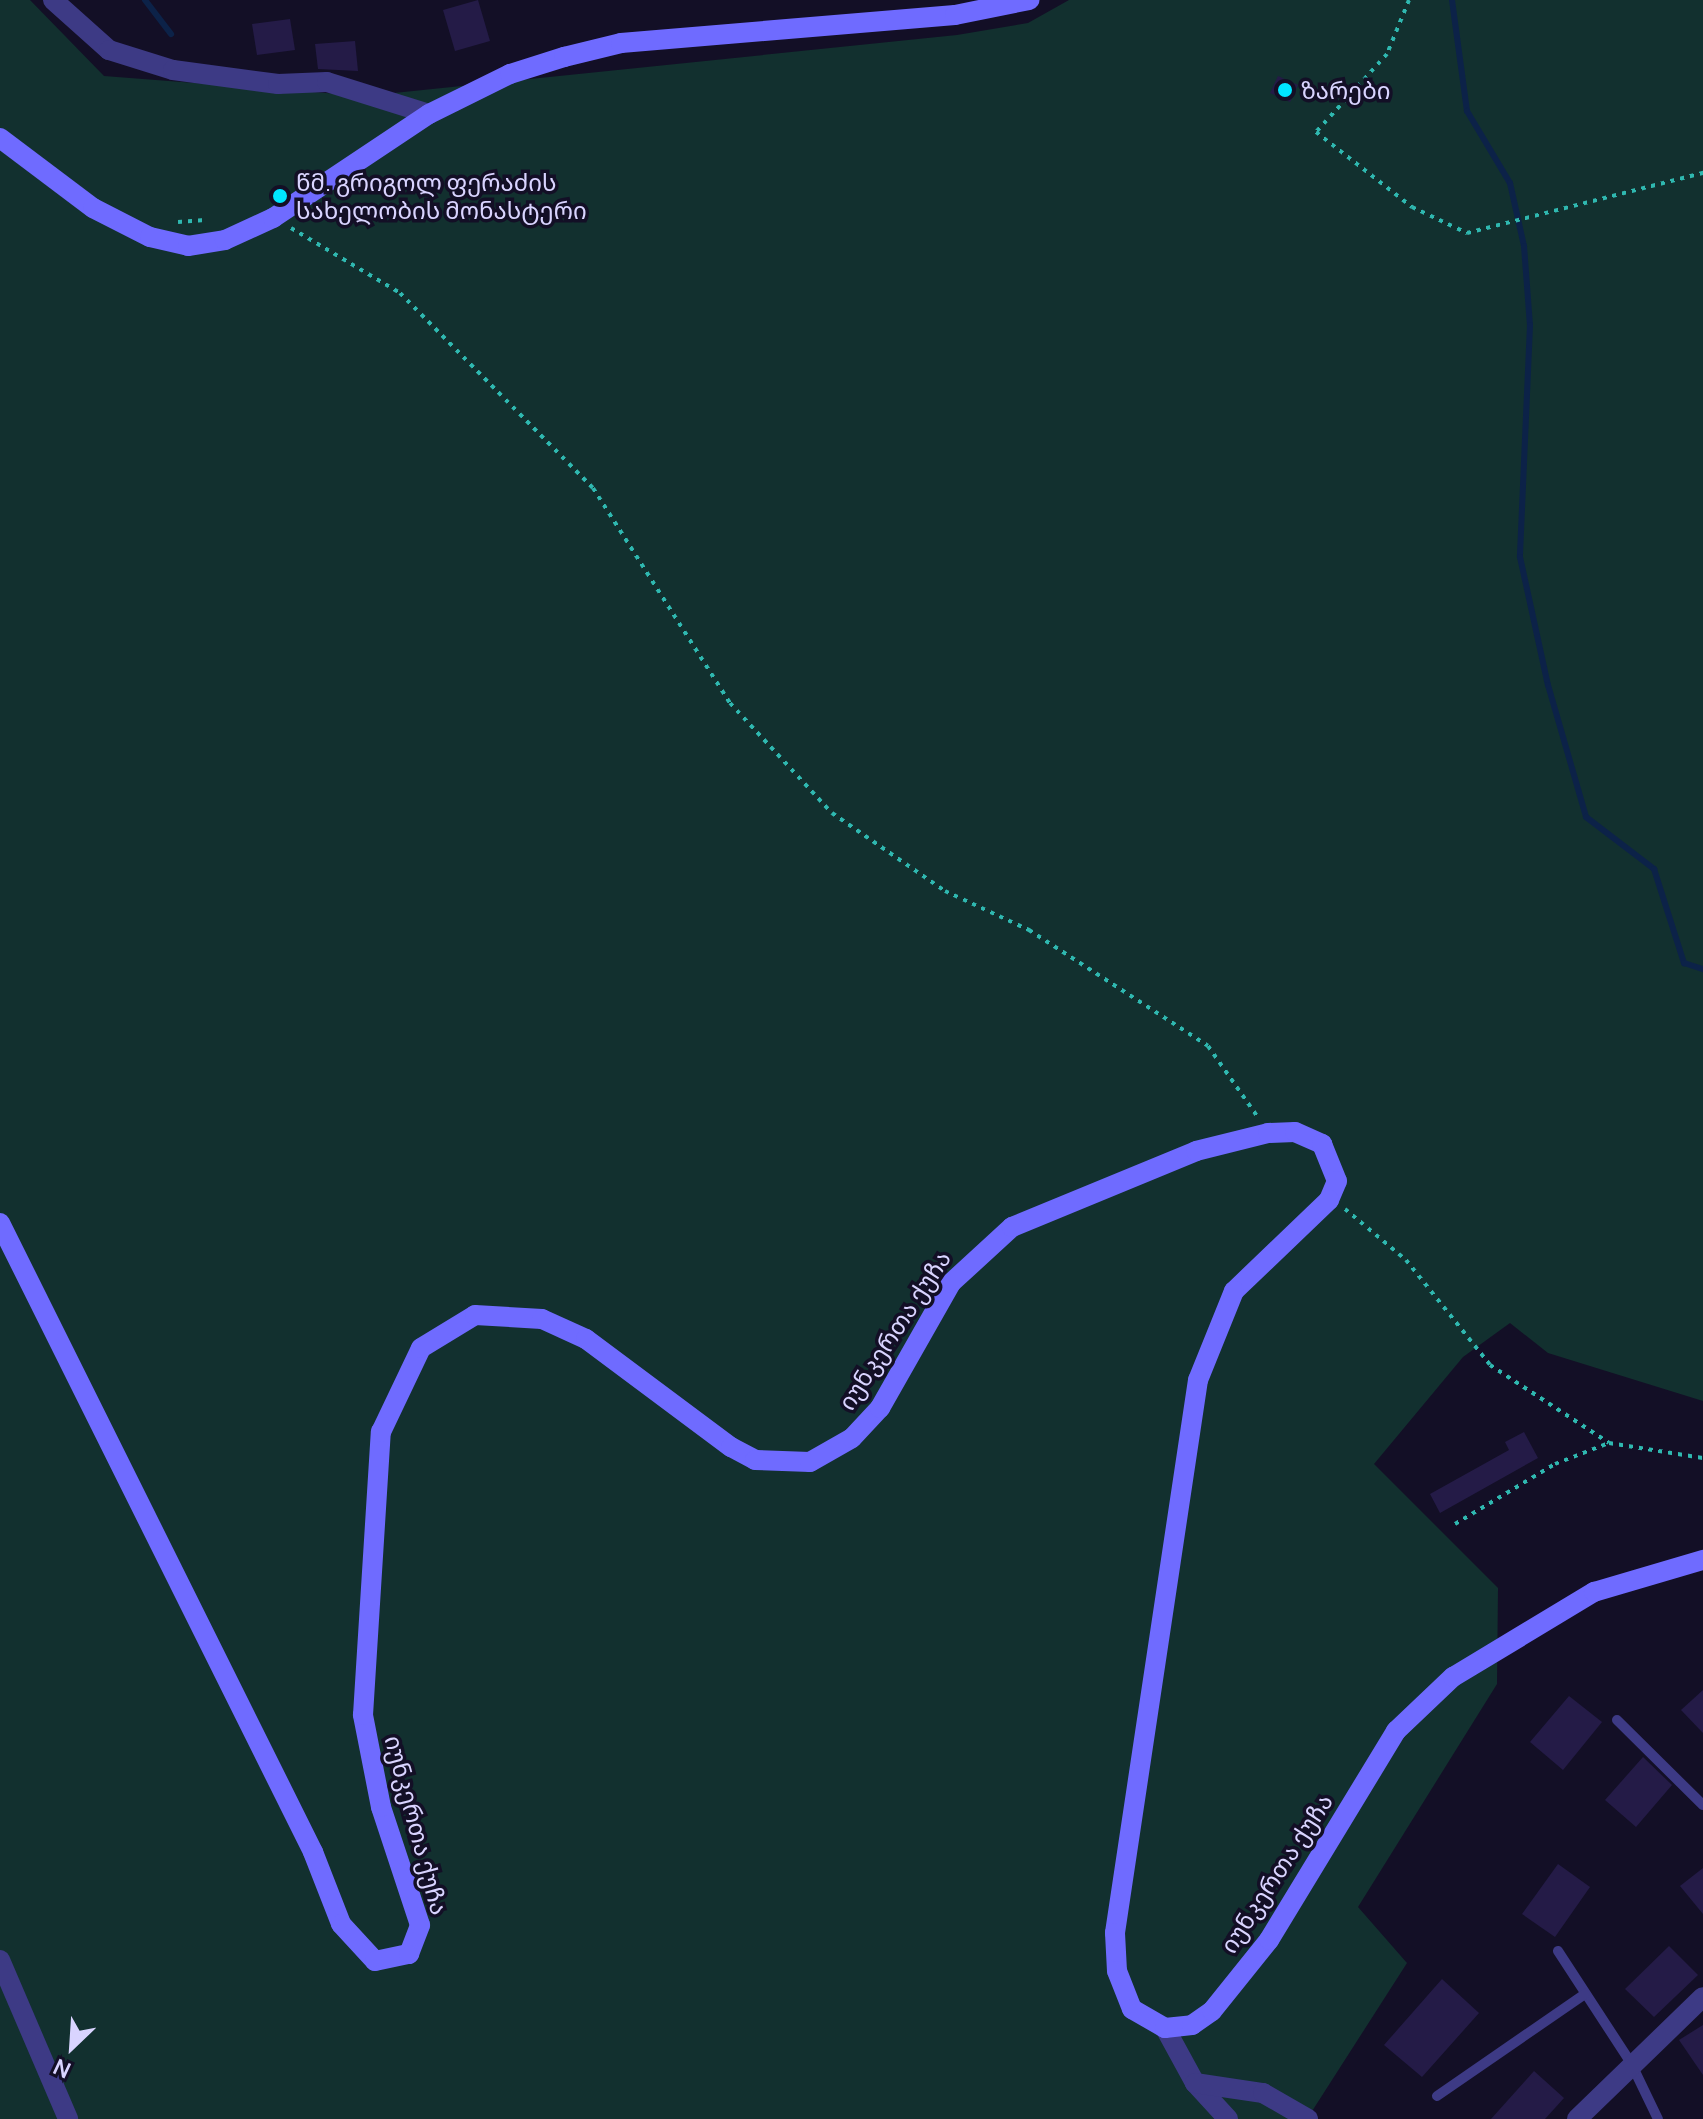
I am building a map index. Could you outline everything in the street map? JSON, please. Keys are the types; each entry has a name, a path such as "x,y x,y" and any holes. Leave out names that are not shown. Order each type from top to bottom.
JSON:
{"main road":[{"path":"0,138 93,208 150,237 188,246 225,240 273,218 429,114 510,74 621,43 955,15 1029,0"},
{"name":"იუნკერთა ქუჩა","path":"0,1223 313,1852 341,1924 360,1952 391,1963 409,1954 420,1925 367,1749 365,1622 381,1432 421,1348 475,1315 542,1319 586,1339 731,1447 755,1460 810,1462 852,1438 880,1408 951,1283 1012,1227 1196,1151 1268,1133 1295,1132 1322,1144 1337,1181 1329,1200"},
{"path":"1165,2028 1132,2009 1117,1971 1115,1933 1198,1380 1234,1291 1329,1200"},
{"name":"იუნკერთა ქუჩა","path":"1165,2028 1192,2025 1212,2011 1269,1940 1396,1731 1453,1677 1594,1592 1703,1560"}],"street":[{"path":"53,0 109,50 173,70 278,84 327,82 429,114"},
{"path":"0,1960 68,2119"},
{"path":"1577,2119 1631,2063 1703,1997"},
{"path":"1165,2028 1195,2083 1228,2119"},
{"path":"1195,2083 1263,2093 1308,2119"}],"lane":[{"path":"1617,1720 1703,1805"},
{"path":"1558,1951 1631,2063 1658,2119"},
{"path":"1437,2096 1585,1994"}],"path":[{"path":"1409,0 1387,54 1316,132 1412,207 1467,233 1703,173"},
{"path":"273,218 400,293 572,466 730,703 832,813 945,891 1029,930 1208,1046 1268,1133"},
{"path":"169,222 215,220"},
{"path":"1329,1200 1370,1223 1406,1260 1490,1365 1609,1443 1703,1458"},
{"path":"1455,1524 1555,1464 1609,1443"}],"green space":[{"path":"0,0 30,0 104,76 365,96 957,35 1028,23 1069,0 1703,0 1703,1401 1548,1353 1510,1323 1463,1357 1374,1464 1498,1588 1497,1684 1358,1907 1407,1963 1307,2119 0,2119"}],"building":[{"path":"478,0 490,41 455,51 443,10"},
{"path":"290,19 295,50 257,55 252,24"},
{"path":"355,41 358,71 318,69 315,44"},
{"path":"1278,76 1298,85 1290,102 1270,93"},
{"path":"1524,1432 1538,1458 1440,1513 1430,1494 1509,1450 1505,1442"},
{"path":"1703,1690 1703,1733 1681,1710"},
{"path":"1569,1696 1602,1722 1563,1770 1530,1742"},
{"path":"1643,1757 1672,1785 1636,1827 1605,1800"},
{"path":"1558,1864 1590,1887 1555,1937 1522,1914"},
{"path":"1703,1868 1703,1914 1680,1886"},
{"path":"1669,1946 1698,1975 1654,2017 1625,1989"},
{"path":"1442,1979 1479,2013 1422,2077 1384,2045"},
{"path":"1703,2025 1703,2075 1679,2040"},
{"path":"1534,2071 1564,2098 1545,2119 1491,2119"}],"waterway":[{"path":"145,0 171,34"},
{"path":"1452,0 1467,111 1510,183 1524,246 1530,325 1520,557 1548,685 1586,817 1654,869 1684,963 1703,969"}],"place":[{"name":"ზარები","path":"1285,90"},
{"name":"წმ. გრიგოლ ფერაძის სახელობის მონასტერი","path":"280,196"}]}
